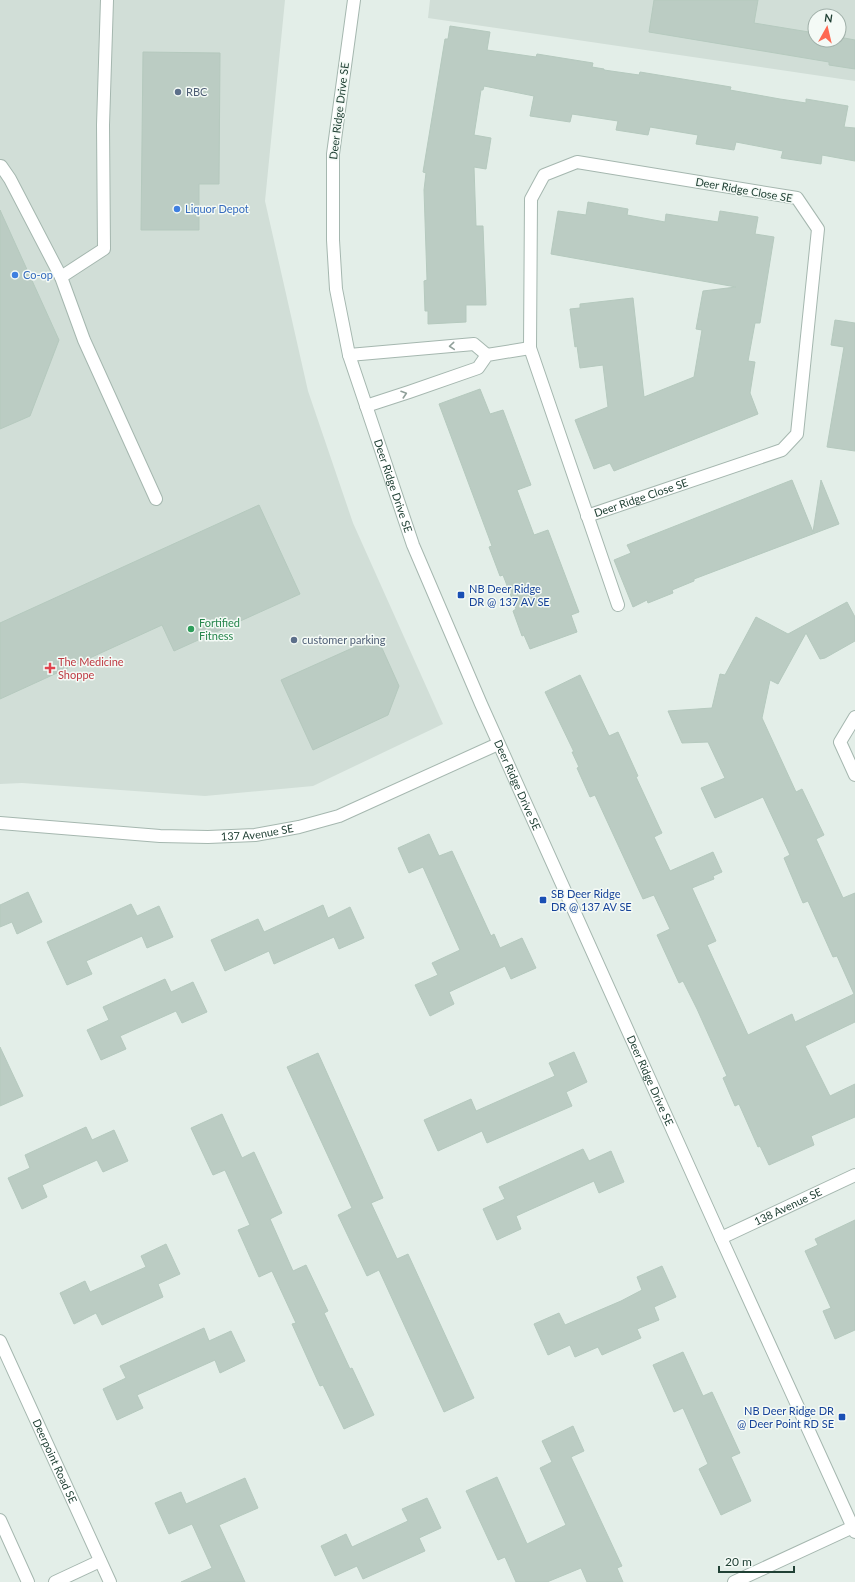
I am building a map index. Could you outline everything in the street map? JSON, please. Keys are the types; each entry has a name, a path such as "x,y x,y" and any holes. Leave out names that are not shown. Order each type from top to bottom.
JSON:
{"street":[{"path":"61,277 104,249 103,125 108,0"},
{"name":"Deer Ridge Drive SE","path":"354,0 333,154 332,240 336,289 349,355 413,545 498,744 854,1530"},
{"name":"Deer Ridge Close SE","path":"588,516 782,450 797,434 818,229 797,198 577,162 544,175 531,199 530,348 618,605"},
{"path":"0,166 10,179 61,277 84,340 156,499"},
{"path":"349,355 474,344 487,355"},
{"path":"366,406 478,368 487,355 530,348"},
{"path":"855,717 840,742 855,775"},
{"name":"137 Avenue SE","path":"0,823 160,836 208,837 255,835 299,827 339,816 498,744"},
{"name":"138 Avenue SE","path":"721,1238 855,1175"},
{"name":"Deerpoint Road SE","path":"0,1340 110,1582"},
{"path":"0,1520 28,1582"},
{"path":"734,1582 854,1530"},
{"path":"55,1582 100,1562"}],"shaded area":[{"path":"0,0 285,0 265,201 308,391 353,523 443,724 313,786 205,796 22,783 0,784"},
{"path":"430,0 855,0 855,81 428,18"}],"building":[{"path":"654,0 758,0 754,23 807,32 807,48 847,48 847,38 855,40 855,69 829,65 829,62 649,32"},
{"path":"450,26 490,32 487,50 536,57 537,54 593,63 592,67 604,70 639,75 640,72 731,87 730,90 780,99 806,103 806,99 848,106 844,127 855,128 855,161 822,155 821,164 781,158 783,151 736,142 734,150 696,144 698,135 650,127 648,135 616,130 618,121 572,114 570,122 530,116 534,96 484,86 483,90 481,90 474,135 491,138 486,169 474,167 476,226 483,226 486,305 466,305 466,322 428,324 428,311 425,311 424,281 427,280 424,190 426,173 423,172 445,39 448,39"},
{"path":"143,52 220,53 219,184 199,184 199,230 141,230"},
{"path":"588,202 628,209 627,215 665,222 666,214 718,222 720,211 758,217 755,234 774,237 760,323 755,323 748,361 755,362 750,393 758,414 614,471 610,463 594,469 575,420 608,407 603,365 580,368 577,346 575,347 570,309 580,308 580,304 633,298 644,397 694,377 702,330 696,329 703,291 736,287 551,254 558,211 586,215"},
{"name":"Co-op","path":"0,210 59,340 30,416 0,429"},
{"path":"835,320 855,323 855,451 827,447 844,347 831,345"},
{"path":"480,389 490,414 503,410 531,485 517,490 534,535 548,530 579,612 571,615 577,632 530,649 524,635 522,636 513,611 516,609 503,575 500,576 489,547 492,546 439,404"},
{"path":"792,480 813,532 821,480 839,524 694,579 694,581 672,590 673,593 648,603 647,600 633,607 614,560 631,553 627,545"},
{"path":"259,505 300,594 174,651 162,625 0,699 0,623"},
{"path":"847,602 855,617 855,641 825,658 820,659 806,633 778,684 770,680 762,718 796,792 802,789 824,835 816,839 843,898 855,893 855,1022 805,1046 830,1096 855,1084 855,1117 811,1136 814,1145 769,1165 760,1146 758,1147 739,1104 735,1106 723,1078 727,1076 697,1009 683,981 679,983 657,935 670,929 654,895 643,899 595,795 590,797 577,768 579,767 572,752 574,752 545,692 580,675 609,736 618,732 638,776 636,777 662,833 654,837 670,871 713,852 722,872 713,876 714,879 692,888 716,941 707,945 748,1035 792,1014 795,1022 854,994 837,956 833,957 808,901 803,903 784,858 790,855 763,797 715,818 701,788 725,778 708,742 682,743 668,711 712,708 720,674 725,675 756,617 788,634"},
{"path":"377,637 399,686 388,715 313,750 281,680"},
{"path":"429,834 439,856 452,851 491,936 494,934 500,948 522,938 536,968 511,979 505,966 449,992 454,1004 430,1016 415,985 438,975 432,963 460,950 423,867 409,873 398,848"},
{"path":"28,892 42,922 17,934 12,922 0,927 0,905"},
{"path":"131,904 137,916 159,906 173,937 147,948 142,936 86,961 92,974 67,985 47,942"},
{"path":"323,905 328,918 350,907 364,938 339,949 334,937 274,964 269,951 225,971 211,940 258,919 264,932"},
{"path":"165,979 171,992 193,982 207,1012 182,1023 176,1011 120,1036 126,1049 101,1060 87,1030 109,1020 103,1007"},
{"path":"0,1047 23,1096 0,1106"},
{"path":"574,1052 587,1082 566,1092 572,1106 487,1143 482,1131 438,1151 424,1120 471,1099 476,1111 555,1076 549,1063"},
{"path":"318,1053 383,1198 371,1203 397,1259 408,1254 474,1398 444,1412 379,1270 367,1276 338,1215 352,1208 287,1067"},
{"path":"222,1114 242,1158 254,1152 282,1213 270,1219 293,1271 306,1265 328,1311 324,1313 350,1369 352,1368 374,1415 344,1429 323,1385 320,1386 292,1324 296,1323 272,1271 259,1277 238,1230 250,1225 225,1170 213,1175 191,1128"},
{"path":"86,1127 92,1140 114,1130 128,1161 103,1172 97,1160 42,1185 47,1197 22,1209 8,1178 30,1168 25,1155"},
{"path":"583,1149 589,1161 611,1151 624,1182 599,1193 594,1181 516,1216 521,1229 497,1240 483,1209 505,1199 499,1187"},
{"path":"855,1220 855,1330 835,1339 823,1311 831,1308 805,1251 818,1245 815,1239"},
{"path":"166,1244 180,1274 158,1284 163,1297 102,1325 96,1313 74,1324 60,1293 85,1281 90,1292 146,1267 141,1256"},
{"path":"662,1266 676,1297 654,1307 659,1320 637,1329 641,1338 602,1355 598,1347 575,1357 570,1345 548,1355 534,1324 559,1313 565,1325 621,1301 642,1290 637,1277"},
{"path":"204,1328 209,1341 231,1331 245,1361 220,1373 215,1360 137,1395 143,1408 117,1420 103,1389 126,1378 120,1366"},
{"path":"683,1352 703,1396 712,1392 740,1453 731,1457 751,1501 721,1515 699,1469 708,1464 683,1408 674,1412 653,1365"},
{"path":"573,1426 584,1451 571,1457 622,1566 617,1568 623,1582 587,1582 581,1568 547,1582 516,1582 505,1557 498,1560 466,1491 497,1477 527,1544 566,1525 540,1468 552,1462 542,1441"},
{"path":"245,1478 258,1508 219,1525 245,1582 181,1582 212,1568 192,1524 169,1534 155,1503 181,1492 186,1504"},
{"path":"427,1498 441,1528 419,1538 425,1551 363,1579 357,1566 335,1576 321,1546 346,1534 352,1547 408,1521 402,1509"}],"place":[{"name":"RBC","path":"178,92"},
{"name":"Liquor Depot","path":"177,209"},
{"name":"Co-op","path":"15,275"},
{"name":"NB Deer Ridge DR @ 137 AV SE","path":"461,595"},
{"name":"Fortified Fitness","path":"191,629"},
{"name":"customer parking","path":"294,640"},
{"name":"The Medicine Shoppe","path":"50,668"},
{"name":"SB Deer Ridge DR @ 137 AV SE","path":"543,900"},
{"name":"NB Deer Ridge DR @ Deer Point RD SE","path":"842,1417"}]}
